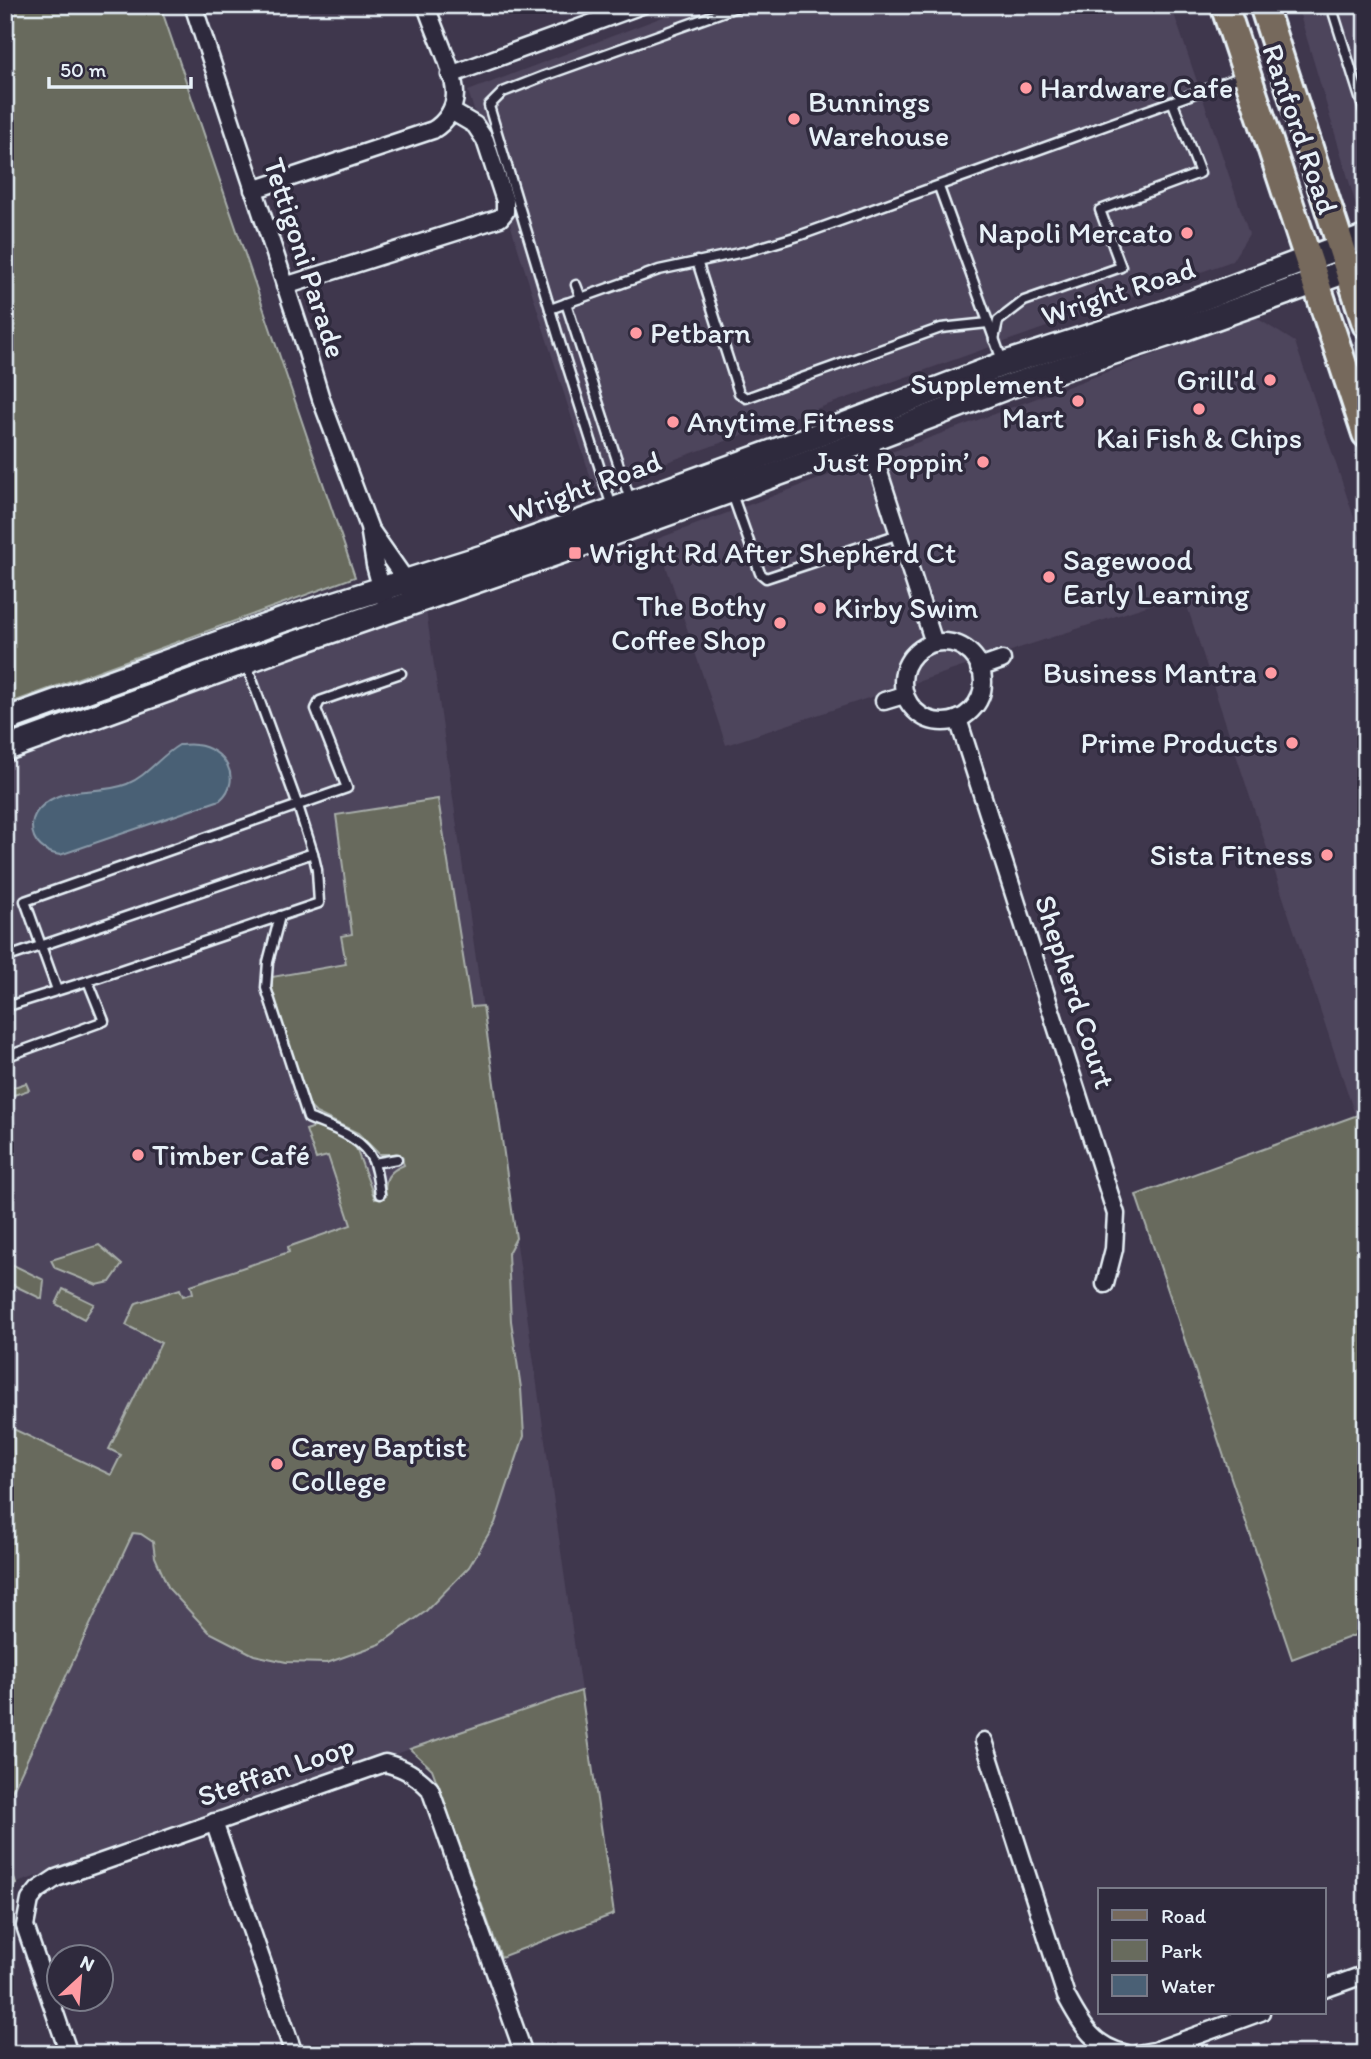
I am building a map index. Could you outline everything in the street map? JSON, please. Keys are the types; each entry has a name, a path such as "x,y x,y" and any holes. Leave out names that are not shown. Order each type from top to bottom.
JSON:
{"main road":[{"name":"Ranford Road","path":"1224,5 1366,434"},
{"name":"Ranford Road","path":"1267,10 1352,260 1366,324"}],"street":[{"name":"Tettigoni Parade","path":"192,5 321,400 369,527 385,601"},
{"path":"253,190 433,130 446,120 455,95 426,5"},
{"path":"450,75 642,5"},
{"path":"285,286 500,218 505,212 505,201 485,139 475,125 451,111"},
{"name":"Wright Road","path":"626,517 731,490 869,440 1170,322 1313,270 1352,260 1366,237"},
{"name":"Wright Road","path":"5,749 245,662 385,601 626,517 860,418 1003,364 1170,322"},
{"path":"860,418 934,643"},
{"name":"Tettigoni Parade","path":"369,527 411,592"},
{"name":"Wright Road","path":"5,720 236,637 385,601"},
{"path":"236,637 245,662"},
{"path":"947,642 959,646 970,653 979,668 982,690 978,702 958,719 945,722 932,721 920,715 904,695 905,668 911,657 921,648 934,643 947,642"},
{"path":"979,668 1002,660"},
{"path":"884,701 904,695"},
{"name":"Shepherd Court","path":"958,719 1116,1214 1114,1249 1105,1284"},
{"path":"984,1741 1066,1996 1078,2019 1095,2041 1111,2050 1127,2054"},
{"name":"Steffan Loop","path":"69,2054 25,1926 30,1900 38,1890 56,1878 385,1763 415,1774 430,1789 524,2054"},
{"path":"214,1822 294,2054"},
{"path":"1326,1988 1366,1974"},
{"path":"1138,2054 1154,2051 1256,2014"}],"lane":[{"path":"626,517 550,309 489,106 503,92 742,5"},
{"path":"1331,5 1366,117"},
{"path":"550,309 659,270 748,251 798,236 1247,75"},
{"path":"994,340 998,321 1024,301 1121,267 1100,210 1200,173 1173,103"},
{"path":"939,187 1010,386"},
{"path":"697,261 741,397 751,398 941,328 988,323"},
{"path":"576,285 581,298"},
{"path":"566,303 626,517"},
{"path":"731,490 760,573 766,578 899,534"},
{"path":"5,1007 319,903 313,853 245,662"},
{"path":"57,990 25,901 347,788 316,709 320,701 401,673"},
{"path":"5,958 313,853"},
{"path":"281,916 268,962 266,988 308,1118 353,1138 367,1151 374,1163 380,1194"},
{"path":"5,1056 104,1021 88,981"},
{"path":"374,1163 397,1159"}],"shaded area":[{"path":"694,5 1171,5 1249,234 1232,261 594,488 468,91"},
{"path":"1297,5 1366,5 1366,208 1356,205"},
{"path":"1255,317 1295,342 1366,553 1366,1112 1355,1115 1183,594 726,745 657,539"},
{"name":"Carey Baptist College","path":"424,596 581,1691 5,1887 5,762"}],"green space":[{"path":"5,5 160,5 355,577 5,705"},
{"path":"438,799 471,1007 483,1006 516,1238 508,1253 511,1321 521,1388 524,1436 495,1523 469,1567 425,1612 380,1644 327,1663 286,1662 254,1655 209,1632 169,1589 155,1557 153,1542 141,1534 133,1533 11,1794 5,1797 5,1425 111,1475 121,1455 109,1449 161,1343 126,1325 136,1303 180,1289 183,1296 193,1293 191,1285 289,1252 288,1247 351,1225 328,1156 316,1159 306,1130 318,1126 356,1148 375,1199 386,1196 388,1176 404,1165 400,1154 379,1154 358,1133 316,1113 310,1107 272,1000 272,977 346,964 341,936 352,934 336,815"},
{"path":"26,1083 29,1090 5,1098 5,1090"},
{"path":"1366,1112 1366,1631 1292,1659 1136,1195"},
{"path":"99,1245 122,1265 110,1282 97,1285 55,1268 51,1260"},
{"path":"5,1261 44,1280 42,1299 5,1281"},
{"path":"63,1289 94,1304 84,1319 56,1304"},
{"path":"581,1691 614,1914 501,1957 432,1769 410,1749"},
{"path":"5,1853 16,1884 5,1887"}],"water":[{"path":"179,745 206,747 222,758 228,766 230,783 220,800 60,855 38,844 32,822 37,811 49,800 60,795 127,784"}],"place":[{"name":"Hardware Cafe","path":"1026,88"},
{"name":"Bunnings Warehouse","path":"794,119"},
{"name":"Napoli Mercato","path":"1187,233"},
{"name":"Petbarn","path":"636,333"},
{"name":"Grill'd","path":"1270,380"},
{"name":"Supplement Mart","path":"1078,401"},
{"name":"Kai Fish & Chips","path":"1199,409"},
{"name":"Anytime Fitness","path":"673,422"},
{"name":"Just Poppin’","path":"983,462"},
{"name":"Wright Rd After Shepherd Ct","path":"575,553"},
{"name":"Sagewood Early Learning","path":"1049,577"},
{"name":"Kirby Swim","path":"820,608"},
{"name":"The Bothy Coffee Shop","path":"780,623"},
{"name":"Business Mantra","path":"1271,673"},
{"name":"Prime Products","path":"1292,743"},
{"name":"Sista Fitness","path":"1327,855"},
{"name":"Timber Café","path":"138,1155"},
{"name":"Carey Baptist College","path":"277,1464"}]}
